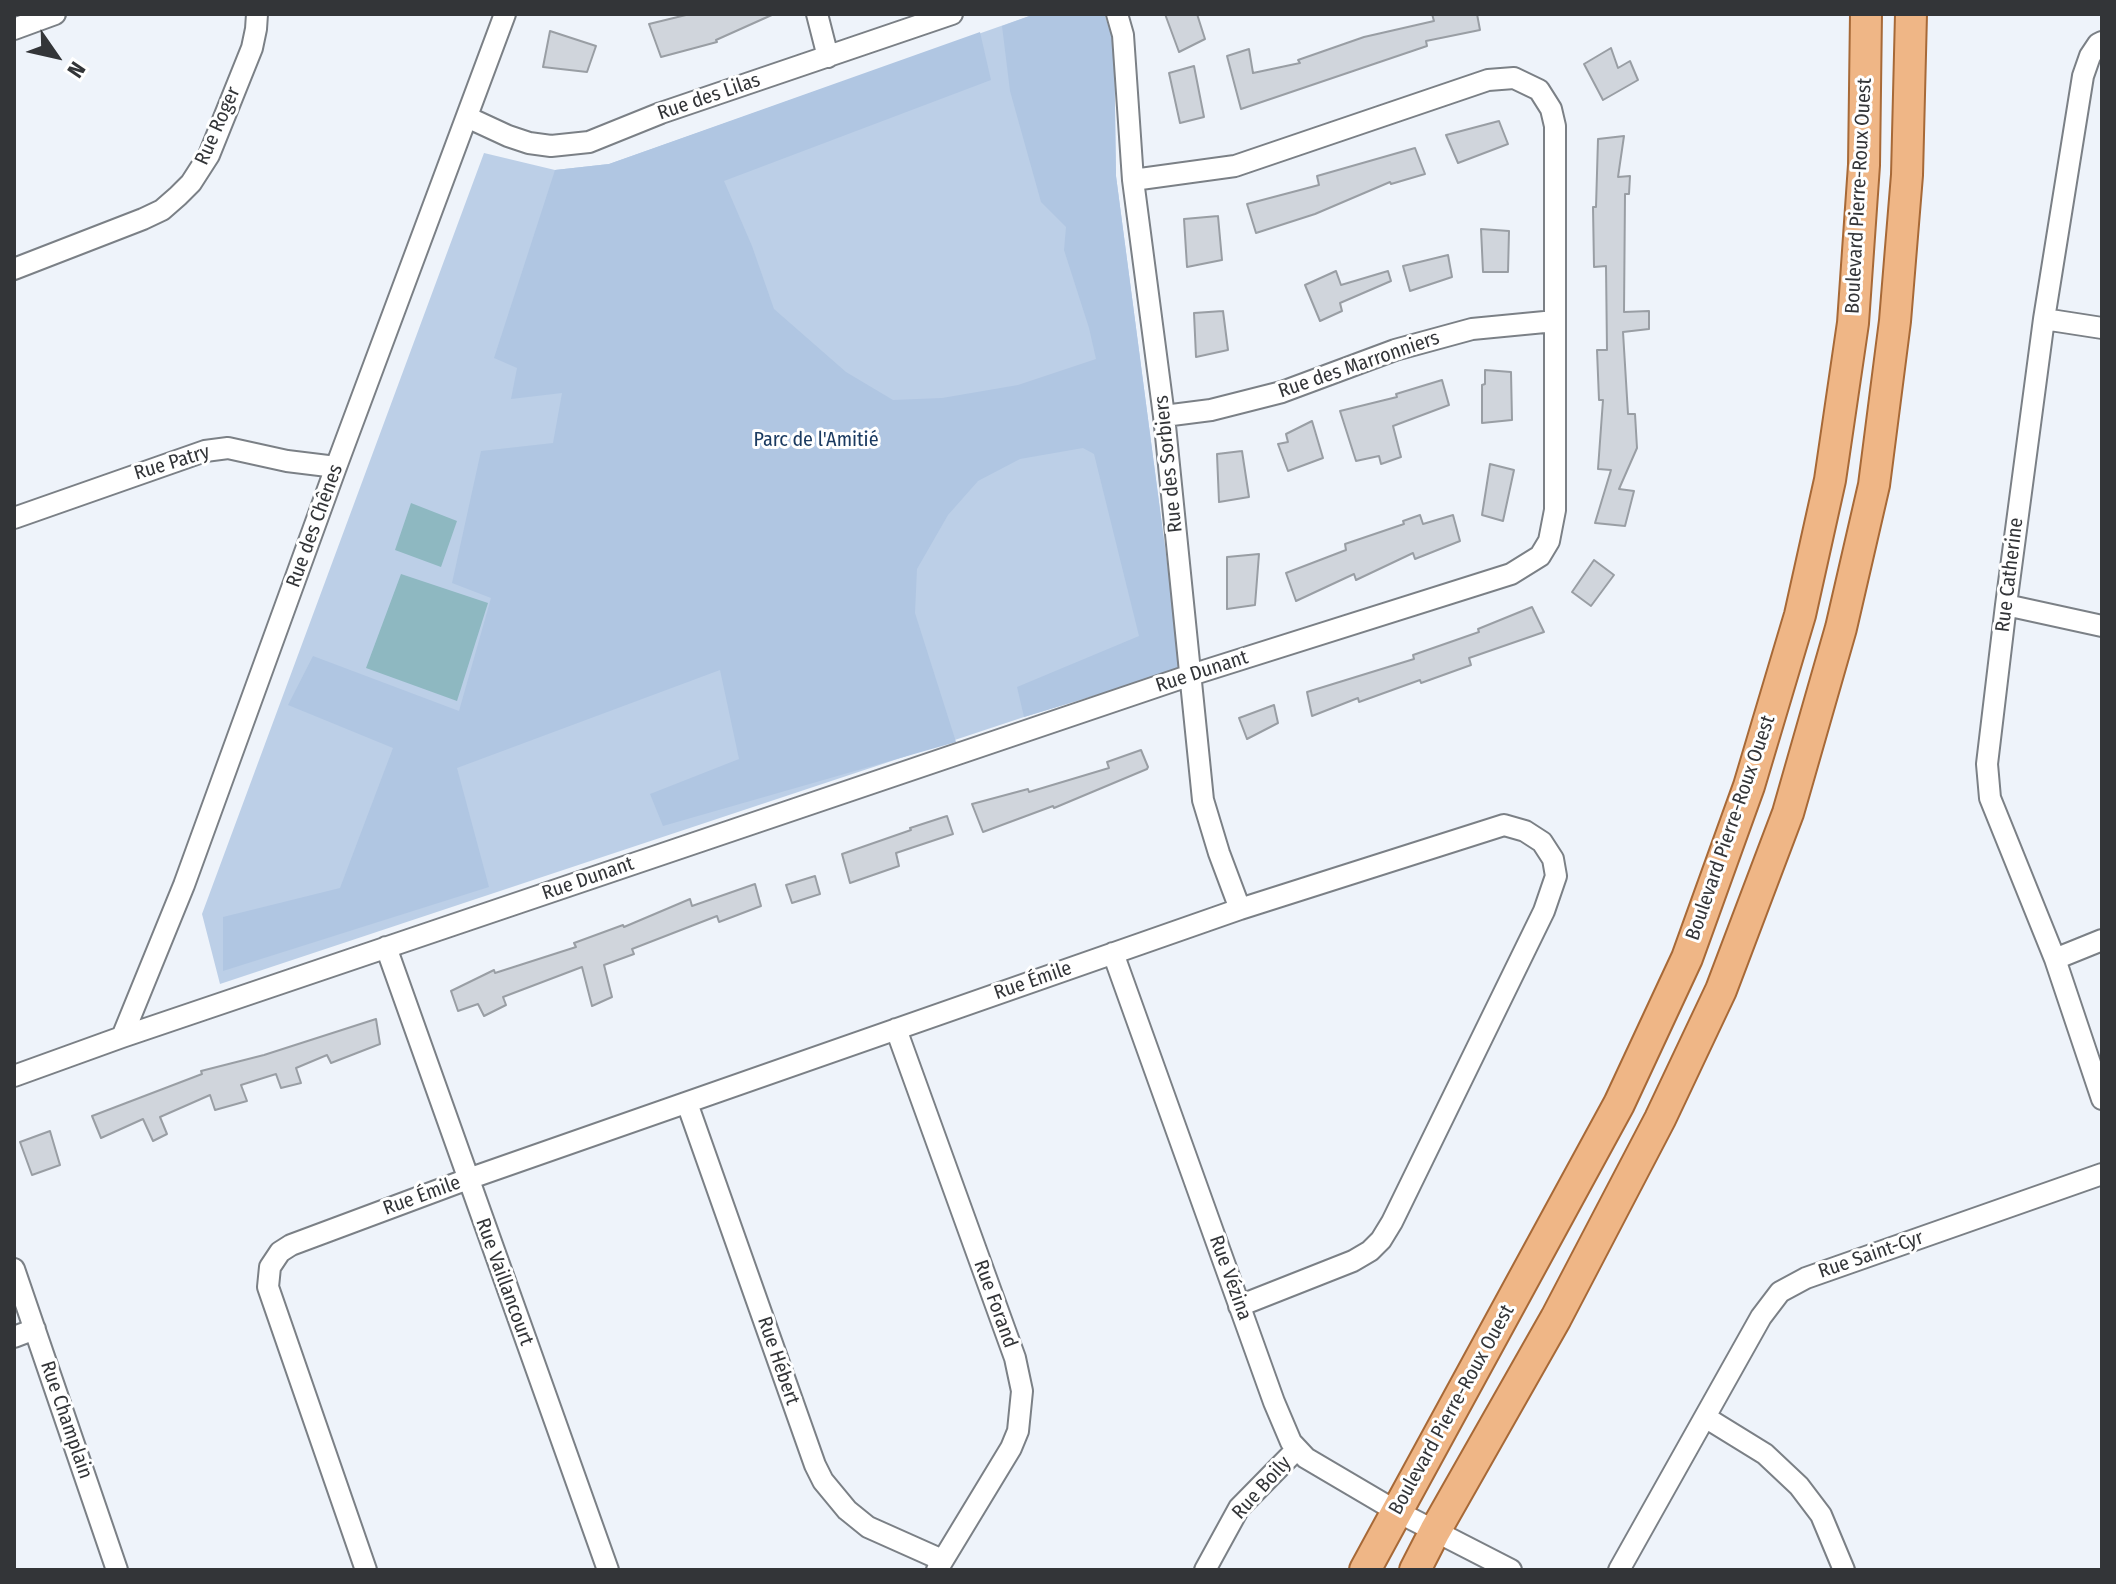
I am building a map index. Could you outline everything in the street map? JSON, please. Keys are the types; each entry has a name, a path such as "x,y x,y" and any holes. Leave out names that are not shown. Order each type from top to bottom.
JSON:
{"main road":[{"name":"Boulevard Pierre-Roux Ouest","path":"1365,1570 1619,1104 1687,958 1749,786 1803,600 1830,480 1853,323 1864,165 1866,14"},
{"path":"1415,1570 1556,1318 1660,1119 1721,990 1788,813 1841,628 1874,485 1895,321 1904,204 1911,14"}],"street":[{"path":"14,29 55,14"},
{"name":"Rue Roger","path":"14,269 162,210 191,183 209,155 252,48 257,14"},
{"name":"Rue des Chênes","path":"122,1037 184,885 505,14"},
{"path":"817,14 828,57"},
{"name":"Rue des Lilas","path":"467,117 529,143 551,146 589,142 661,113 952,14"},
{"name":"Rue des Sorbiers","path":"1117,14 1123,35 1133,180 1164,416 1203,800 1240,909"},
{"name":"Rue Catherine","path":"2102,42 2090,56 2083,76 2044,319 1987,764 1990,798 2055,959 2102,1099"},
{"name":"Rue Dunant","path":"14,1076 1191,675 1511,574 1540,556 1549,541 1555,510 1555,126 1551,109 1539,90 1514,78 1488,80 1235,166 1133,180"},
{"path":"2044,319 2102,328"},
{"name":"Rue des Marronniers","path":"1164,416 1211,410 1282,392 1395,350 1472,329 1555,321"},
{"name":"Rue Patry","path":"14,518 205,451 228,448 287,461 336,467"},
{"path":"2006,605 2102,626"},
{"name":"Rue Émile","path":"366,1570 268,1287 270,1267 280,1252 291,1245 468,1179 1240,909 1504,825 1525,831 1542,842 1553,859 1556,876 1538,925 1381,1240 1370,1251 1337,1269 1239,1306"},
{"path":"2055,959 2102,940"},
{"name":"Rue Vaillancourt","path":"386,947 608,1570"},
{"name":"Rue Vézina","path":"1113,953 1291,1442 1306,1458 1396,1511 1511,1570"},
{"name":"Rue Forand","path":"896,1029 1015,1358 1022,1391 1018,1431 1011,1448 940,1565"},
{"name":"Rue Hébert","path":"687,1103 804,1436 823,1481 847,1510 868,1527 940,1565"},
{"name":"Rue Saint-Cyr","path":"1619,1570 1761,1317 1780,1292 1806,1278 2102,1174"},
{"name":"Rue Champlain","path":"14,1269 117,1570"},
{"path":"14,1337 35,1329"},
{"path":"1705,1417 1765,1454 1799,1486 1821,1515 1844,1570"},
{"name":"Rue Boily","path":"1205,1570 1239,1508 1297,1449"}],"green space":[{"name":"Parc de l'Amitié","path":"1035,14 1104,14 1114,43 1116,176 1181,669 1024,717 220,984 202,914 484,153 555,170 609,164"},
{"path":"1035,14 1104,14 1114,43 1116,176 1181,669 1024,717 1017,687 1139,636 1094,454 1083,448 1020,459 978,481 948,515 917,569 915,613 956,742 663,826 650,794 739,759 720,670 457,768 489,887 223,971 223,917 340,888 393,748 288,705 313,656 459,711 491,598 452,583 481,451 553,443 562,393 511,399 517,368 494,358 555,170 609,164 980,32 991,80 724,181 752,246 774,309 846,372 893,400 942,398 1018,385 1096,359 1064,250 1066,227 1041,202 1010,91 1002,26"}],"shaded area":[{"path":"411,503 457,521 441,567 395,550"},
{"path":"401,574 488,603 457,701 366,668"}],"building":[{"path":"690,14 774,14 717,42 661,57 649,24"},
{"path":"1165,14 1197,14 1205,39 1179,52"},
{"path":"1432,14 1477,14 1480,30 1426,41 1427,46 1241,109 1227,56 1249,49 1253,73 1300,63 1298,60 1364,37 1434,21"},
{"path":"550,31 596,46 587,72 543,67"},
{"path":"1611,48 1618,68 1630,61 1638,80 1603,100 1584,64"},
{"path":"1194,66 1204,117 1180,123 1169,73"},
{"path":"1499,121 1508,144 1458,163 1446,135"},
{"path":"1624,136 1618,177 1630,176 1629,194 1625,194 1624,312 1649,311 1649,329 1623,332 1628,414 1635,414 1637,448 1619,489 1634,491 1625,526 1595,523 1611,470 1598,469 1603,400 1599,400 1597,350 1607,350 1606,266 1594,267 1593,207 1596,207 1598,139"},
{"path":"1415,148 1425,174 1390,182 1315,214 1256,233 1247,204 1319,185 1317,176"},
{"path":"1218,216 1222,260 1187,267 1184,219"},
{"path":"1481,229 1509,231 1508,272 1483,272"},
{"path":"1448,255 1452,277 1410,291 1403,266"},
{"path":"1336,271 1341,285 1388,271 1391,281 1340,303 1342,311 1320,321 1305,285"},
{"path":"1223,311 1228,350 1196,357 1194,313"},
{"path":"1485,370 1511,372 1512,420 1482,423"},
{"path":"1442,380 1449,405 1393,426 1401,457 1381,464 1379,456 1356,461 1340,411 1397,397 1396,394"},
{"path":"1312,421 1323,458 1288,471 1278,444 1288,442 1286,434"},
{"path":"1242,451 1249,497 1219,502 1217,454"},
{"path":"1490,464 1514,470 1503,521 1482,515"},
{"path":"1420,515 1423,524 1453,515 1460,541 1415,559 1413,553 1356,580 1354,574 1296,601 1286,573 1346,550 1345,544 1404,524 1403,521"},
{"path":"1259,554 1255,605 1227,609 1227,557"},
{"path":"1594,560 1614,575 1591,606 1572,592"},
{"path":"1532,607 1544,632 1469,658 1471,665 1359,702 1358,698 1312,716 1307,692 1414,659 1413,655 1479,632 1478,629"},
{"path":"1274,705 1278,723 1247,739 1239,718"},
{"path":"1141,750 1147,769 1054,808 983,832 972,804 1028,789 1029,792 1109,768 1107,762"},
{"path":"947,816 953,834 896,853 899,866 850,883 842,854"},
{"path":"815,876 820,894 792,903 786,885"},
{"path":"755,884 761,906 719,922 717,916 632,949 634,954 604,965 612,997 592,1006 582,967 503,997 506,1005 484,1016 478,1004 458,1011 451,991 494,970 495,973 576,947 574,943 624,927 690,899 692,906"},
{"path":"376,1019 380,1044 331,1063 327,1055 296,1068 301,1083 281,1088 276,1074 241,1085 247,1101 215,1110 210,1095 160,1117 167,1134 153,1141 143,1119 101,1138 92,1116 202,1074 201,1071 264,1055"},
{"path":"50,1131 60,1165 32,1175 20,1142"}]}
